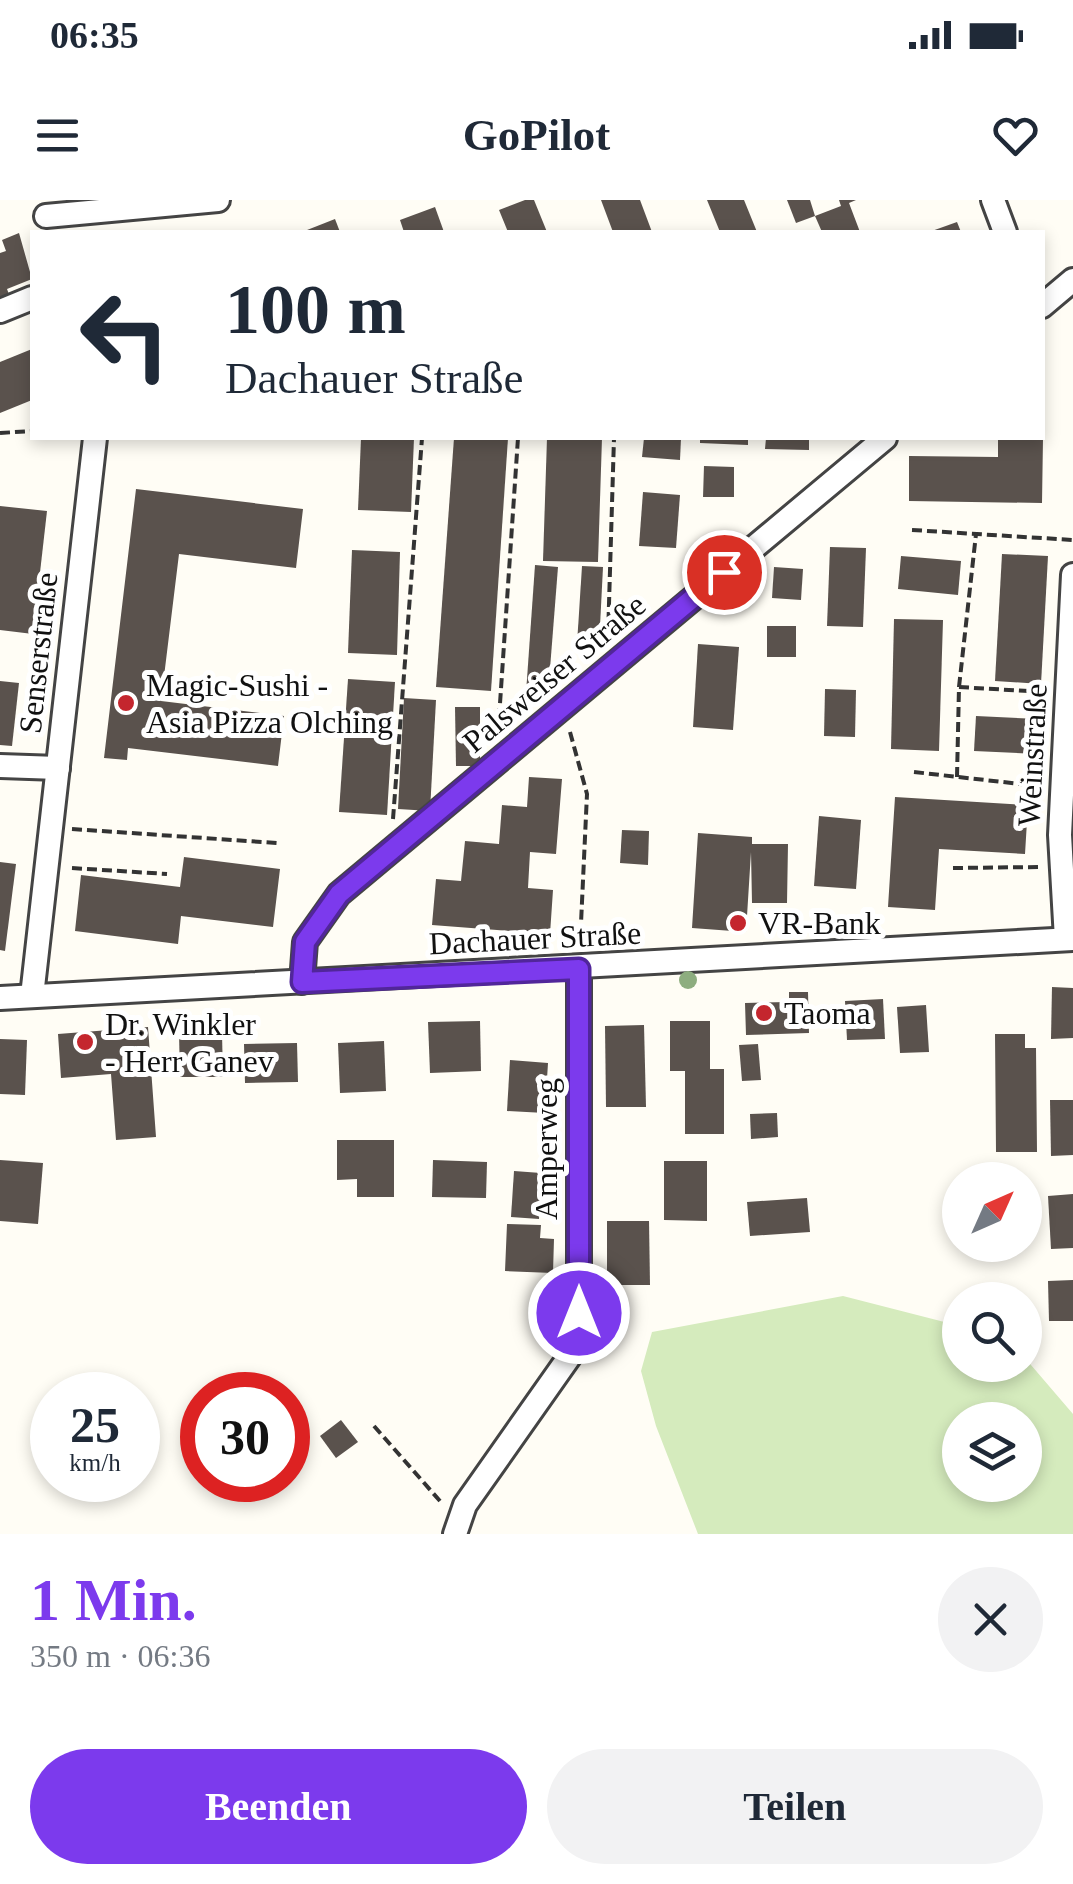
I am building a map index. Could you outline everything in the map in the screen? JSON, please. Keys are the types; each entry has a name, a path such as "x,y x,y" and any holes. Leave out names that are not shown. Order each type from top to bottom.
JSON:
{"street":[{"path":"46,216 218,200"},
{"path":"993,200 1004,230"},
{"path":"1045,304 1071,288"},
{"path":"0,311 30,299"},
{"name":"Senserstraße","path":"32,996 95,440"},
{"name":"Palsweiser Straße","path":"302,982 305,942 339,894 884,440"},
{"name":"Weinstraße","path":"1070,939 1062,867 1062,788 1073,575"},
{"path":"0,766 58,768"},
{"name":"Dachauer Straße","path":"0,998 1070,939"},
{"name":"Amperweg","path":"457,1529 465,1506 572,1353 579,1313 579,969"}],"path":[{"path":"0,433 30,431"},
{"path":"392,849 422,440"},
{"path":"497,762 518,440"},
{"path":"607,672 614,440"},
{"path":"912,530 1073,540"},
{"path":"957,777 959,687 976,534"},
{"path":"959,687 1067,694"},
{"path":"563,708 587,794 579,969"},
{"path":"914,772 1062,788"},
{"path":"51,828 277,843"},
{"path":"47,866 166,874"},
{"path":"954,868 1062,867"},
{"path":"374,1426 457,1529"}],"green space":[{"path":"843,1296 942,1321 942,1382 1042,1382 1042,1378 1073,1414 1073,1534 698,1534 656,1426 641,1371 652,1332"}],"building":[{"path":"534,200 546,230 507,230 499,210"},
{"path":"601,200 640,200 651,230 612,230"},
{"path":"707,200 744,200 756,230 719,230"},
{"path":"787,200 810,200 815,216 796,223"},
{"path":"839,200 856,200 849,203 859,230 821,230 815,216 841,206"},
{"path":"435,207 443,230 403,230 400,220"},
{"path":"335,219 339,230 307,230"},
{"path":"957,222 960,230 935,230"},
{"path":"19,233 30,280 7,289 10,297 0,300 0,253 6,251 2,240"},
{"path":"30,350 30,401 0,413 0,362"},
{"path":"361,440 414,440 411,512 358,510"},
{"path":"454,440 508,440 491,691 436,687"},
{"path":"547,440 602,440 598,562 543,561"},
{"path":"644,440 681,440 680,460 642,457"},
{"path":"700,440 748,440 748,445"},
{"path":"766,440 809,440 809,450 765,449"},
{"path":"998,440 1043,440 1042,503 909,501 909,456 998,457"},
{"path":"704,466 734,467 734,497 703,497"},
{"path":"136,489 303,509 296,568 179,554 161,701 284,716 278,766 128,748 127,760 104,758"},
{"path":"643,492 680,495 676,548 639,546"},
{"path":"0,506 47,511 33,634 0,630"},
{"path":"830,547 866,548 863,627 827,626"},
{"path":"352,550 400,552 397,655 348,653"},
{"path":"1002,554 1048,556 1041,684 995,681"},
{"path":"901,556 961,561 958,595 898,589"},
{"path":"535,565 558,567 548,694 526,693"},
{"path":"582,566 603,567 599,646 577,644"},
{"path":"774,567 803,569 801,600 772,598"},
{"path":"894,619 943,620 939,751 891,749"},
{"path":"767,626 796,626 796,657 767,657"},
{"path":"698,644 739,647 733,730 693,727"},
{"path":"348,679 395,682 387,815 339,812"},
{"path":"0,681 19,683 12,746 0,745"},
{"path":"825,689 856,690 855,737 824,736"},
{"path":"404,698 436,700 430,811 398,809"},
{"path":"455,707 480,707 480,766 456,766"},
{"path":"976,716 1039,719 1037,754 974,751"},
{"path":"529,777 562,779 556,854 530,852 528,888 553,890 550,934 432,925 436,879 461,881 465,841 499,844 502,805 527,807"},
{"path":"895,797 1028,805 1025,854 939,849 935,910 888,907"},
{"path":"819,816 861,820 856,889 814,886"},
{"path":"622,830 649,831 648,865 620,863"},
{"path":"698,833 752,837 752,844 788,844 787,903 752,903 751,852 746,932 692,928"},
{"path":"184,857 280,869 273,927 181,916 178,944 75,931 81,875 180,887"},
{"path":"0,862 16,864 5,951 0,950"},
{"path":"1052,987 1073,988 1073,1038 1051,1039"},
{"path":"789,992 808,992 809,1033 746,1035 745,1003 789,1002"},
{"path":"883,999 885,1039 847,1040 845,1001"},
{"path":"926,1005 929,1052 900,1053 897,1007"},
{"path":"480,1021 481,1071 430,1073 428,1022"},
{"path":"670,1021 710,1021 710,1069 724,1069 724,1134 685,1134 685,1071 670,1071"},
{"path":"644,1025 646,1107 606,1107 605,1026"},
{"path":"148,1027 156,1137 116,1140 111,1074 61,1078 58,1034"},
{"path":"179,1033 222,1033 223,1077 180,1077"},
{"path":"995,1034 1025,1034 1025,1048 1036,1048 1037,1152 996,1152"},
{"path":"0,1039 27,1040 25,1095 0,1094"},
{"path":"384,1041 386,1091 340,1093 338,1043"},
{"path":"297,1043 298,1082 245,1083 244,1044"},
{"path":"758,1044 761,1080 742,1081 739,1045"},
{"path":"510,1060 548,1063 545,1113 507,1111"},
{"path":"1050,1100 1073,1100 1073,1155 1051,1156"},
{"path":"777,1113 778,1137 751,1139 750,1114"},
{"path":"337,1140 394,1140 394,1197 357,1197 357,1179 337,1180"},
{"path":"0,1160 43,1163 38,1224 0,1221"},
{"path":"433,1160 487,1162 486,1198 432,1197"},
{"path":"664,1161 707,1161 707,1221 664,1220"},
{"path":"514,1171 541,1173 539,1219 511,1217"},
{"path":"1073,1194 1073,1248 1051,1249 1048,1196"},
{"path":"807,1198 810,1232 750,1236 747,1202"},
{"path":"607,1221 649,1221 650,1285 607,1285"},
{"path":"507,1224 541,1225 540,1238 554,1239 553,1273 505,1271"},
{"path":"1073,1280 1073,1321 1049,1321 1048,1281"},
{"path":"341,1420 358,1442 336,1458 320,1436"}],"place":[{"name":"Magic-Sushi - Asia Pizza Olching","path":"126,703"},
{"name":"VR-Bank","path":"738,923"},
{"name":"Taoma","path":"764,1013"},
{"name":"Dr. Winkler - Herr Ganev","path":"85,1042"}],"route":[{"path":"579,1313 579,969 302,982 305,942 339,894 724,572"}]}
